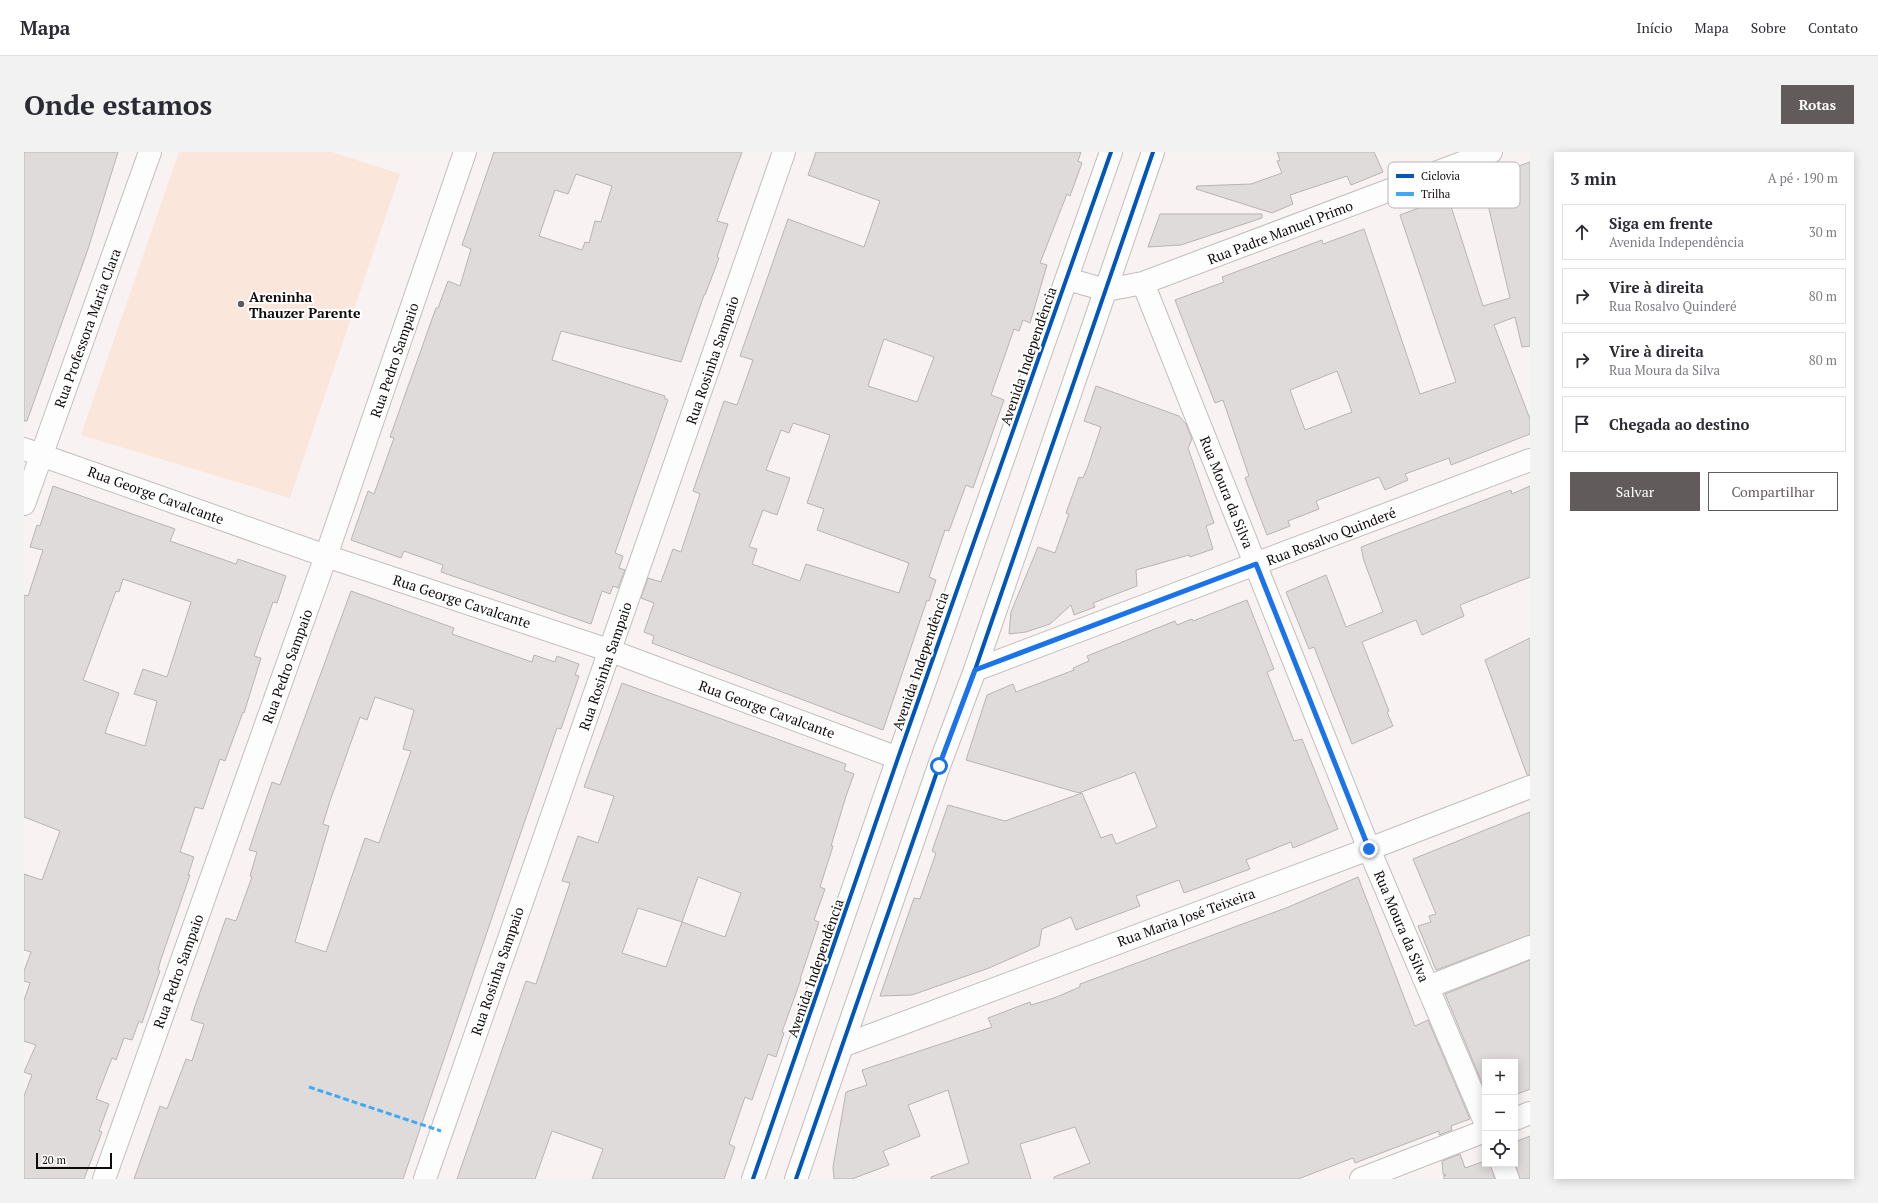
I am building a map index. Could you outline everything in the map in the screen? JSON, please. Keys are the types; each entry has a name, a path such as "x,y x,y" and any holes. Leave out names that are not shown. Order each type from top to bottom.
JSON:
{"street":[{"name":"Rua Professora Maria Clara","path":"24,504 33,452 150,152"},
{"name":"Rua Pedro Sampaio","path":"104,1179 326,556 466,152"},
{"name":"Rua Rosinha Sampaio","path":"425,1179 784,152"},
{"name":"Avenida Independência","path":"753,1179 898,758 1111,152"},
{"path":"803,1173 842,1046 936,773 975,670 1154,152"},
{"name":"Rua Padre Manuel Primo","path":"1464,162 1491,152"},
{"name":"Rua Padre Manuel Primo","path":"1067,279 1106,290 1143,283 1388,191"},
{"name":"Rua Moura da Silva","path":"1143,283 1369,849 1482,1115"},
{"name":"Rua George Cavalcante","path":"33,452 326,556 610,651 898,758"},
{"name":"Rua Rosalvo Quinderé","path":"975,670 1530,460"},
{"name":"Rua Maria José Teixeira","path":"842,1046 1369,849 1530,787"},
{"path":"1428,987 1530,948"},
{"path":"1518,1118 1530,1113"},
{"path":"1361,1179 1482,1132"},
{"path":"1503,1167 1508,1179"}],"shaded area":[{"name":"Areninha Thauzer Parente","path":"179,152 332,152 400,174 290,498 81,435"}],"building":[{"path":"24,152 118,152 88,249 27,421 24,421"},
{"path":"494,152 742,152 717,221 728,224 717,257 719,258 704,295 681,362 561,331 552,360 665,396 664,398 668,400 615,553 623,556 619,568 625,570 618,588 613,586 610,594 602,591 591,624 441,572 443,565 404,551 401,558 351,540 368,491 374,494 394,438 390,437 436,308 438,308 448,281 460,286 471,249 462,245","holes":["576,174 612,186 601,222 595,221 589,243 585,242 582,250 539,236 555,190 568,194"]},
{"path":"816,152 1081,152 1078,161 1082,163 1070,196 1067,194 1040,263 1047,265 1030,323 1023,320 1019,331 1014,329 991,395 1004,400 973,488 966,485 949,531 945,530 929,577 936,580 929,601 927,600 883,730 652,643 654,636 644,632 654,603 641,598 648,578 661,582 673,549 681,552 700,494 693,491 724,401 737,405 753,360 740,356 788,219 864,247 880,201 808,175","holes":["884,339 934,357 917,402 868,386","793,423 830,435 807,503 824,509 817,530 909,563 899,593 806,564 800,581 752,564 757,549 749,547 763,510 777,515 790,478 766,470 781,430 789,433"]},
{"path":"1277,152 1374,152 1383,172 1351,185 1347,176 1290,195 1293,204 1272,213 1196,189 1197,186 1251,184 1282,173 1277,161 1280,160"},
{"path":"1530,162 1530,346 1522,347 1515,317 1494,325 1530,419 1530,434 1451,465 1449,458 1405,474 1408,480 1385,490 1379,477 1316,501 1319,509 1288,521 1290,526 1267,535 1245,478 1249,476 1223,400 1215,403 1175,300 1224,282 1222,277 1322,240 1323,244 1364,229 1420,394 1456,382 1400,215 1419,208 1452,208 1483,306 1510,298 1489,208 1520,208 1520,166","holes":["1337,371 1352,412 1305,430 1290,390"]},
{"path":"1160,214 1262,214 1262,218 1181,245 1148,247"},
{"path":"1096,386 1179,416 1186,424 1192,439 1188,448 1214,523 1206,526 1213,549 1190,557 1189,555 1136,570 1137,586 1093,603 1095,607 1074,615 1071,605 1050,624 1026,632 1009,634 1011,612 1038,547 1055,553 1069,514 1066,513 1079,477 1083,478 1088,466 1101,427 1084,421"},
{"path":"53,486 175,529 170,541 236,564 238,559 286,576 277,603 273,602 254,656 261,658 244,713 243,712 225,761 220,759 203,809 195,807 180,852 194,857 188,875 190,875 161,959 158,970 160,971 142,1023 139,1021 132,1040 124,1038 116,1060 112,1058 96,1099 109,1104 99,1131 102,1132 84,1179 24,1179 24,1096 32,1075 24,1072 36,1045 24,1041 24,1000 30,983 24,981 24,971 31,952 24,950 24,874 42,880 60,831 24,817 24,595 28,596 43,550 30,547 37,525 40,526","holes":["123,579 191,602 167,677 143,669 134,694 157,701 145,746 105,733 119,693 83,680 116,591 119,592"]},
{"path":"1530,486 1530,577 1460,605 1464,616 1422,635 1416,620 1362,642 1389,711 1387,712 1393,726 1352,744 1314,647 1309,649 1286,592 1326,575 1346,627 1383,612 1364,561 1361,547 1511,490 1512,494"},
{"path":"351,591 454,628 452,634 532,662 534,655 555,662 557,656 579,664 575,675 579,676 561,729 557,728 403,1179 134,1179 160,1106 167,1109 186,1059 192,1061 204,1024 191,1020 194,1009 226,918 236,921 252,877 250,876 257,852 249,850 272,782 280,785","holes":["375,697 414,710 403,749 411,751 379,843 365,838 326,952 295,942 329,826 323,824 360,717 367,720"]},
{"path":"1247,600 1274,669 1267,672 1294,741 1302,739 1338,829 1293,848 1291,842 1246,860 1250,869 1184,893 1179,880 1136,896 1140,906 1076,930 1071,917 1042,929 1039,946 989,968 912,995 880,996 914,898 920,899 936,853 932,851 948,805 1005,821 1082,793 1101,838 1112,834 1116,844 1157,827 1135,772 1079,793 966,760 987,695 1013,684 1016,692 1074,670 1073,668 1089,661 1087,656 1175,621 1177,625 1192,619 1193,621"},
{"path":"1530,638 1530,775 1527,775 1485,660"},
{"path":"622,683 846,764 844,770 854,774 846,796 831,846 833,846 820,887 825,889 814,920 819,922 782,1032 784,1033 776,1057 768,1054 752,1100 745,1097 729,1144 735,1147 724,1179 592,1179 603,1149 552,1131 535,1179 457,1179 526,981 536,984 570,883 562,881 578,836 598,843 614,796 584,787","holes":["698,877 741,893 725,937 682,922","638,908 682,922 666,967 622,953"]},
{"path":"1530,812 1530,935 1436,970 1418,926 1431,922 1429,916 1436,914 1413,859"},
{"path":"1358,877 1415,1026 1428,1020 1470,1119 1451,1126 1452,1130 1439,1135 1439,1131 1355,1163 1353,1158 1298,1179 1054,1179 1054,1177 1090,1163 1075,1127 1020,1144 1031,1179 931,1179 931,1177 969,1163 948,1090 908,1105 920,1136 883,1151 889,1165 852,1179 834,1179 833,1167 846,1092 867,1085 862,1070 992,1027 988,1018 1030,1002 1031,1005 1054,998 1080,987 1080,984 1286,908"},
{"path":"1530,960 1530,1089 1518,1094 1518,1059 1482,1059 1482,1083 1445,994"},
{"path":"1530,1136 1530,1179 1520,1179 1516,1167 1518,1167 1518,1141"},
{"path":"1460,1154 1465,1168 1482,1162 1482,1167 1491,1167 1495,1179 1444,1179 1444,1175 1446,1175 1443,1174 1442,1161"}],"marked path":[{"path":"309,1087 441,1131"}],"cycle path":[{"path":"753,1179 898,758 1111,152"},
{"path":"796,1179 939,766 975,670 1153,152"}],"place":[{"name":"Areninha Thauzer Parente","path":"241,304"}],"route":[{"path":"939,766 975,670 1256,564 1369,849"}]}
